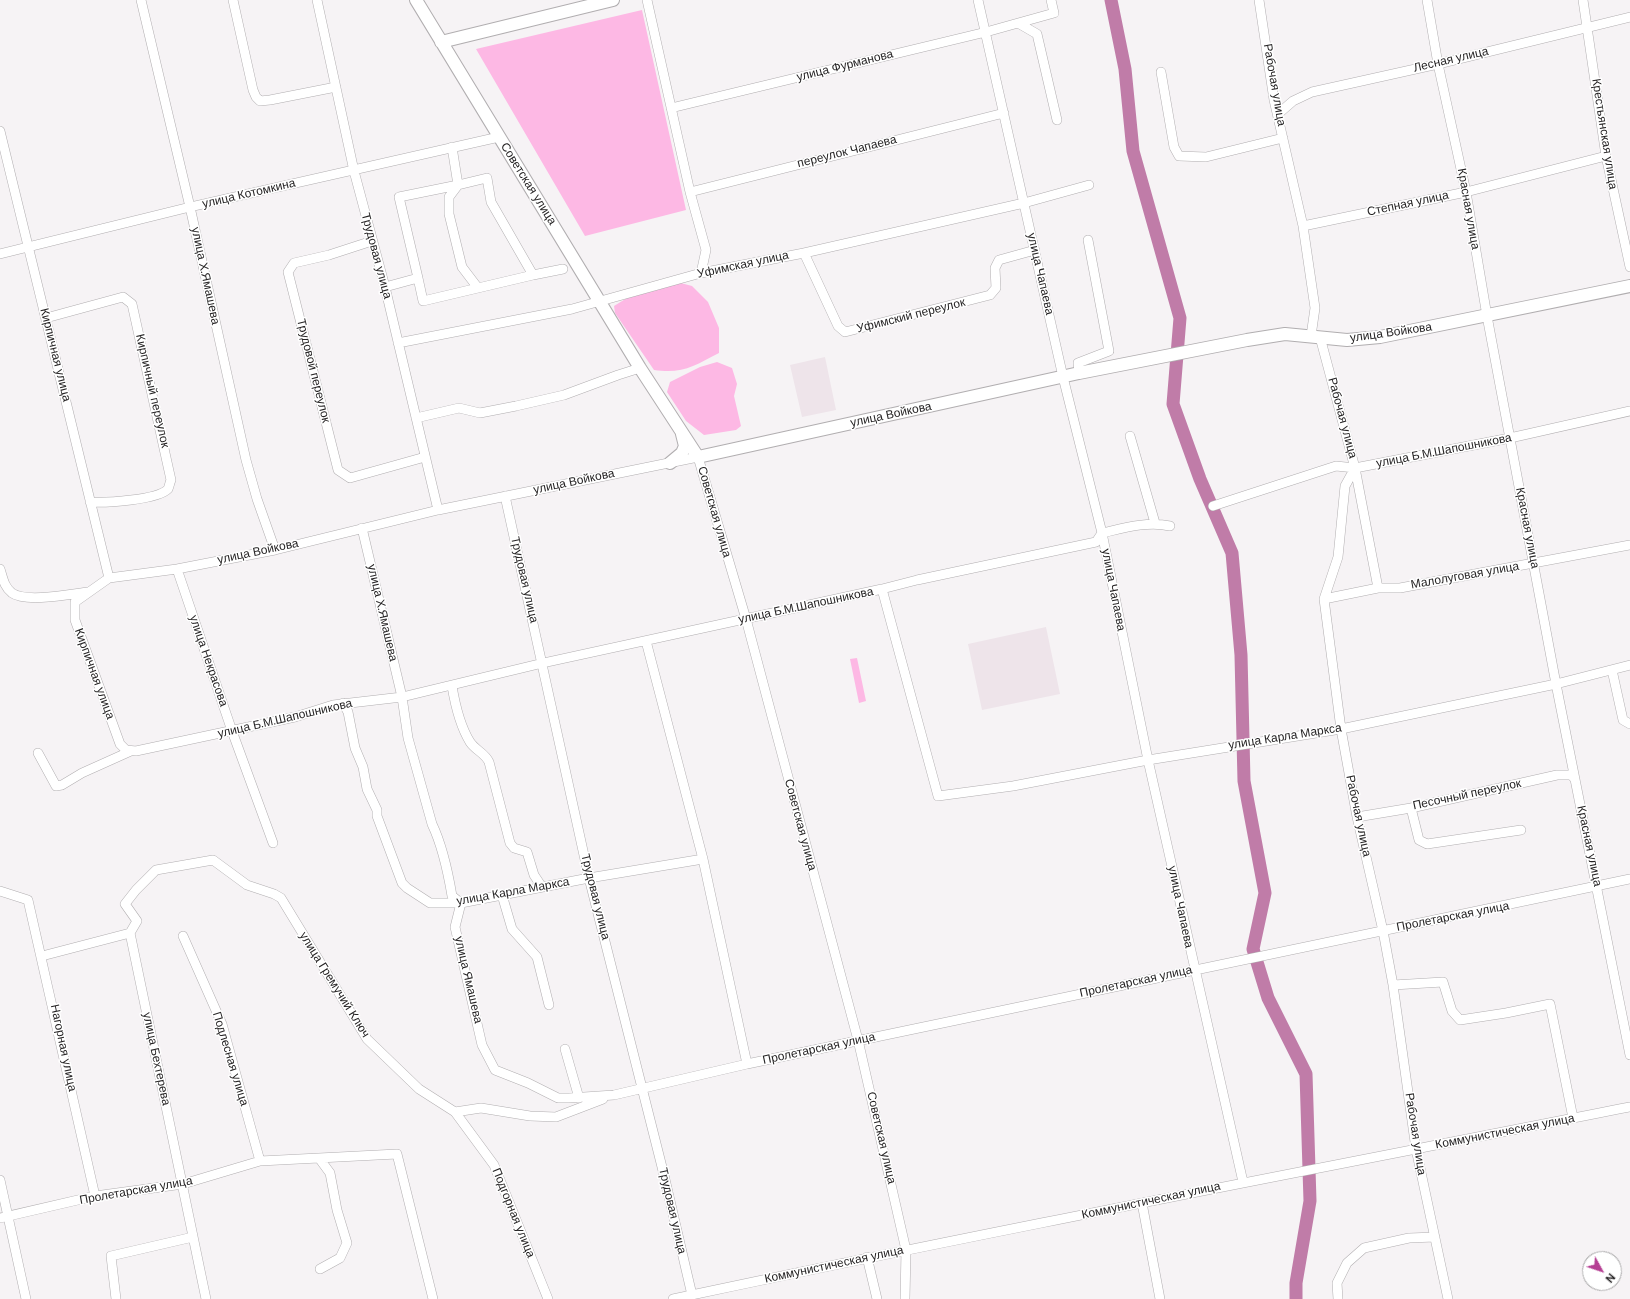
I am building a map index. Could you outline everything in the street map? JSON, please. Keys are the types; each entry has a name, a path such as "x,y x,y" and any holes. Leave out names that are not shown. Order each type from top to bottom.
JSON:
{"main road":[{"name":"Советская улица","path":"416,0 440,42 601,302 640,368 698,457"},
{"path":"440,42 613,0"},
{"name":"улица Войкова","path":"698,457 1079,373 1247,340 1285,334 1347,340 1380,337 1630,286"},
{"path":"681,431 697,446 709,449 727,450"},
{"path":"670,463 682,453 685,446 681,431"}],"street":[{"name":"улица Х.Ямашева","path":"141,0 190,207 246,460 274,550"},
{"path":"233,0 253,90 256,97 260,101 336,87"},
{"name":"Трудовая улица","path":"317,0 354,171 385,287 438,510"},
{"path":"647,0 690,192 706,250 701,273"},
{"name":"улица Чапаева","path":"978,0 1063,377 1102,533 1148,760 1194,970 1243,1182"},
{"name":"улица Фурманова","path":"671,108 986,32 1054,13 1051,0"},
{"name":"Рабочая улица","path":"1259,0 1274,100 1303,226 1315,308 1315,336 1355,468 1345,486 1338,557 1324,598 1341,729 1357,817 1383,931 1393,985 1416,1149 1448,1299"},
{"name":"Красная улица","path":"1427,0 1438,64 1466,192 1487,316 1556,684 1630,1055"},
{"name":"Крестьянская улица","path":"1583,0 1606,156 1630,267"},
{"name":"Лесная улица","path":"1278,114 1293,101 1312,92 1438,64 1588,26 1630,17"},
{"path":"1018,23 1037,34 1057,120"},
{"path":"1161,72 1174,147 1179,156 1206,157 1283,138"},
{"name":"переулок Чапаева","path":"690,192 1004,113"},
{"name":"Кирпичная улица","path":"0,131 109,578"},
{"name":"улица Котомкина","path":"0,254 190,207 354,171 452,146 499,137"},
{"path":"452,146 458,184 449,197 449,214 462,267 478,288"},
{"name":"Степная улица","path":"1303,226 1466,192 1606,156"},
{"path":"533,275 491,202 487,178 398,197 423,300 563,269"},
{"name":"Уфимская улица","path":"398,343 601,302 701,273 804,253 1024,203 1089,185"},
{"path":"1079,373 1078,363 1109,351 1088,240"},
{"name":"Трудовой переулок","path":"372,241 294,263 288,272 338,470 350,478 425,457"},
{"name":"Уфимский переулок","path":"804,253 838,326 845,332 990,295 996,288 995,268 999,260 1035,250"},
{"path":"385,287 418,278"},
{"name":"Кирпичный переулок","path":"46,318 123,297 132,304 171,480 168,489 159,494 111,503 90,502"},
{"path":"416,418 459,408 480,413 516,406 564,395 640,368"},
{"name":"улица Б.М.Шапошникова","path":"1213,506 1313,472 1336,466 1355,468 1510,438 1630,411"},
{"path":"1130,436 1155,523"},
{"name":"улица Войкова","path":"75,602 109,578 177,569 274,550 438,510 698,457"},
{"name":"Советская улица","path":"698,457 746,619 858,1040 906,1250 905,1299"},
{"path":"1355,468 1378,588"},
{"name":"Трудовая улица","path":"505,496 589,878 664,1175 692,1295"},
{"name":"улица Б.М.Шапошникова","path":"38,753 56,786 62,786 82,773 131,751 295,717 343,703 402,697 917,580 1096,542 1102,533 1155,523 1170,526"},
{"name":"улица Х.Ямашева","path":"362,528 402,697"},
{"name":"Малолуговая улица","path":"1324,598 1378,588 1400,588 1630,545"},
{"path":"0,569 4,583 9,590 20,598 90,592"},
{"name":"улица Некрасова","path":"177,569 232,731 273,843"},
{"name":"улица Карла Маркса","path":"882,589 938,796 1013,786 1148,760 1341,729 1556,684 1630,665"},
{"name":"Кирпичная улица","path":"75,602 75,620 120,744 126,750 131,751"},
{"path":"646,641 703,859 747,1064"},
{"path":"1612,670 1623,720 1630,724"},
{"path":"452,686 466,735 471,743 485,756 489,762 498,802 510,843 514,848 527,852 534,875 542,887"},
{"path":"402,697 408,738 432,824 438,837 447,866 452,896 461,903"},
{"name":"улица Карла Маркса","path":"343,703 348,712 355,748 363,767 367,789 402,883 430,903 461,903 589,878 703,859"},
{"name":"Песочный переулок","path":"1357,817 1411,808 1557,775 1572,775 1575,779"},
{"path":"1411,808 1419,840 1427,844 1521,830"},
{"name":"улица Гремучий Ключ","path":"130,933 137,922 126,904 136,890 156,870 213,860 247,885 274,894 281,898 367,1039 419,1089 455,1112"},
{"name":"Пролетарская улица","path":"642,1088 858,1040 1630,880"},
{"name":"Нагорная улица","path":"0,891 28,900 42,956 95,1196"},
{"path":"502,895 512,929 536,957 549,1005"},
{"name":"улица Ямашева","path":"461,903 455,927 482,1045 495,1070 528,1083 558,1098 614,1095 642,1088"},
{"path":"42,956 130,933"},
{"name":"улица Бехтерева","path":"130,933 206,1299"},
{"name":"Подлесная улица","path":"183,936 222,1024 260,1161"},
{"path":"1393,985 1443,982 1452,1011 1460,1020 1550,1004 1573,1118"},
{"path":"565,1049 579,1098"},
{"path":"455,1112 481,1108 530,1116 556,1117 614,1095"},
{"name":"Коммунистическая улица","path":"673,1299 867,1257 1630,1107"},
{"name":"Подгорная улица","path":"455,1112 494,1165 548,1299"},
{"name":"Пролетарская улица","path":"4,1218 95,1196 183,1184 260,1161 397,1154 433,1299"},
{"path":"319,1158 330,1174 337,1210 347,1243 340,1258 320,1269"},
{"path":"0,1180 4,1218 26,1299"},
{"path":"1142,1203 1160,1299"},
{"path":"116,1299 111,1256 193,1237"},
{"path":"1338,1299 1337,1283 1347,1263 1364,1248 1409,1238 1435,1237"},
{"path":"867,1257 878,1299"}],"shaded area":[{"path":"642,10 686,210 585,236 476,49"},
{"path":"677,282 692,286 708,302 719,328 719,353 681,370 654,370 615,313 614,306 627,298"},
{"path":"825,357 836,410 802,417 790,365"},
{"path":"717,362 732,368 737,384 734,396 741,426 736,430 704,435 686,421 667,392 670,382 700,367"},
{"path":"1046,627 1060,694 982,710 968,644"},
{"path":"857,658 866,701 859,703 850,659"}],"waterway":[{"path":"1111,0 1125,69 1133,151 1180,318 1173,404 1200,479 1232,553 1241,655 1244,781 1265,893 1253,949 1268,998 1306,1074 1310,1201 1296,1283 1296,1299"}]}
